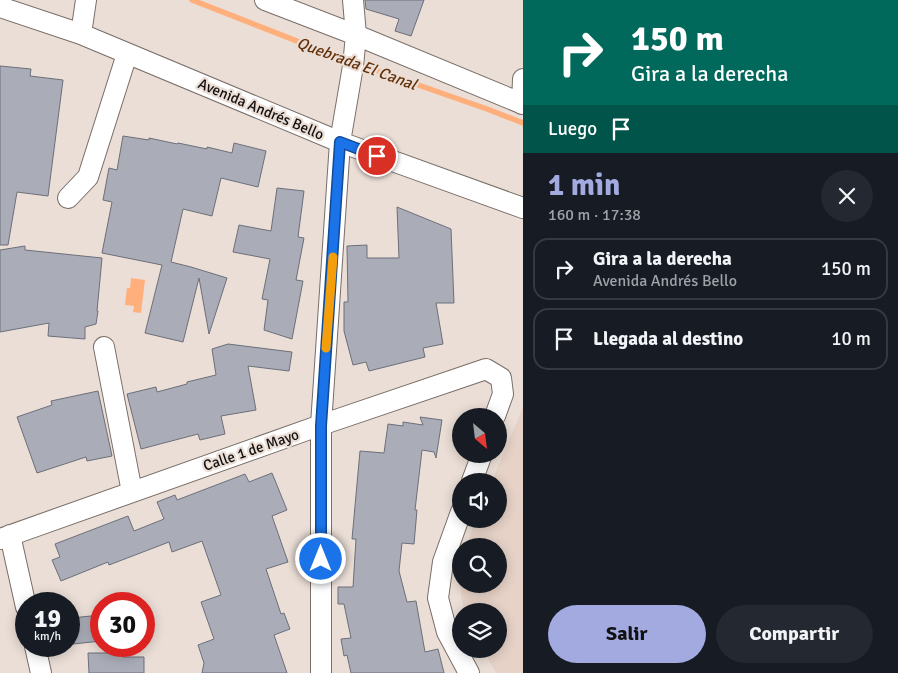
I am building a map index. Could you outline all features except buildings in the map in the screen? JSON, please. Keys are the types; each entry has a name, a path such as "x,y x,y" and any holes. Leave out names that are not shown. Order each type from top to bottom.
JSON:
{"street":[{"path":"266,0 523,104 523,79"},
{"path":"321,673 321,426 340,142 353,66 356,35 353,0"},
{"path":"81,34 86,3"},
{"name":"Avenida Andrés Bello","path":"0,7 81,34 340,142 523,208"},
{"path":"68,198 88,177 127,54"},
{"path":"104,347 132,492"},
{"name":"Calle 1 de Mayo","path":"5,537 486,369 501,378 503,394 498,408"},
{"path":"455,528 443,562 438,598 448,632 469,673"},
{"path":"5,537 22,592"},
{"path":"37,657 41,673"}],"shaded area":[{"path":"131,278 145,280 141,313 133,312 134,306 125,305 127,288 130,288"},
{"path":"523,407 523,673 496,673 488,658 507,658 507,603 463,603 461,593 507,593 507,538 469,538 473,528 507,528 507,473 495,473 500,463 508,462 508,443"}],"waterway":[{"name":"Quebrada El Canal","path":"192,0 349,61"},
{"name":"Quebrada El Canal","path":"358,64 523,123"}],"slow traffic":[{"path":"326,348 333,257"}],"route":[{"path":"321,559 321,426 340,142 377,156"}]}
